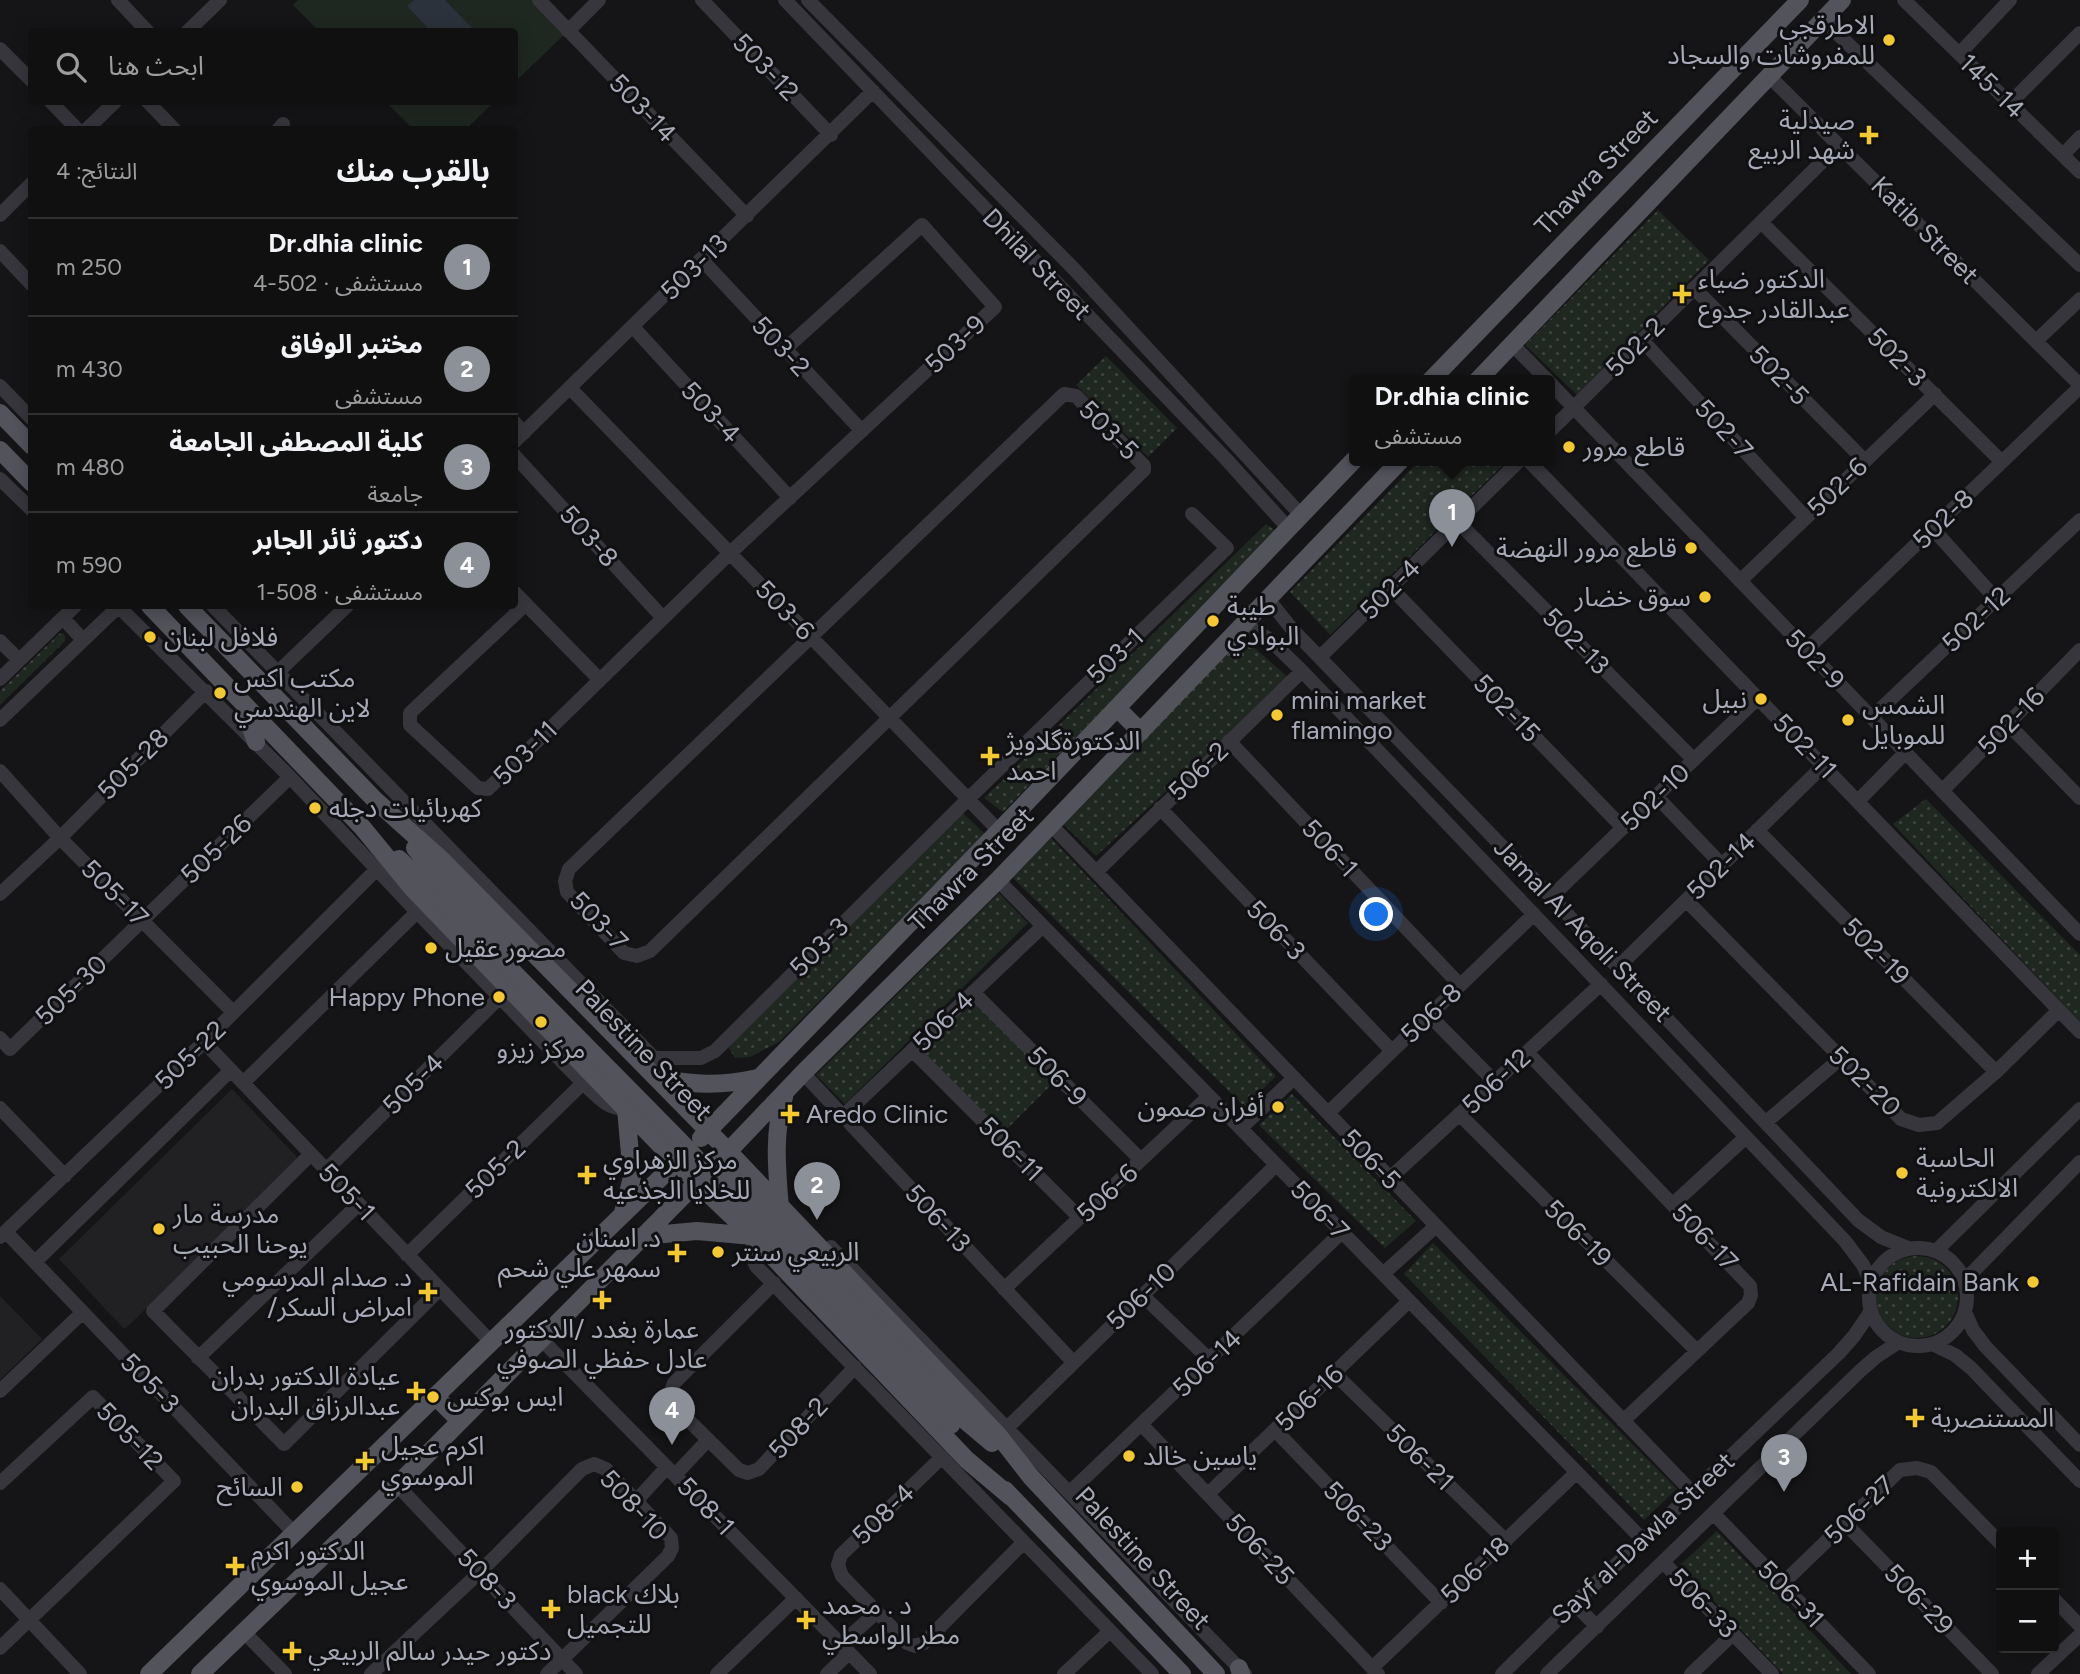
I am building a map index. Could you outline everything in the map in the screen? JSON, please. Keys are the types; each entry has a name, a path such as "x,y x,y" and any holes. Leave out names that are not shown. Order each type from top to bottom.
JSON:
{"main road":[{"name":"Thawra Street","path":"1436,375 1800,0"},
{"path":"1483,375 1842,0"},
{"path":"0,413 28,442"},
{"path":"0,450 28,479"},
{"name":"Thawra Street","path":"704,1135 1349,465"},
{"name":"Thawra Street","path":"724,1155 998,880 1395,466"},
{"name":"Palestine Street","path":"153,609 362,827 413,890 626,1109 680,1159 967,1460 1011,1497 1181,1674"},
{"name":"Palestine Street","path":"190,609 375,800 443,861 653,1067 704,1135 779,1201 999,1436 1031,1478 1216,1674"},
{"path":"245,706 256,742"},
{"path":"1117,708 1141,732"},
{"name":"Palestine Street","path":"375,800 446,895"},
{"name":"Palestine Street","path":"362,827 446,895 684,1128 955,1421 1011,1497"},
{"path":"653,1067 677,1082 705,1086 758,1079"},
{"path":"779,1201 776,1150 778,1116 785,1094"},
{"path":"622,1215 632,1177 626,1109"},
{"path":"149,1674 680,1159"},
{"path":"200,1674 397,1485 699,1180"},
{"path":"642,1236 697,1231 754,1237"},
{"path":"435,1396 460,1421"},
{"name":"Palestine Street","path":"955,1421 1031,1478"}],"street":[{"path":"118,0 144,28"},
{"path":"191,28 220,0"},
{"name":"503-14","path":"539,0 747,216"},
{"path":"568,31 599,0"},
{"name":"503-12","path":"702,0 831,135"},
{"name":"Dhilal Street","path":"785,0 1226,459 1289,529"},
{"name":"Dhilal Street","path":"808,0 1074,269 1301,515"},
{"name":"145-14","path":"1904,0 2080,172"},
{"path":"1959,54 2010,0"},
{"path":"1823,20 2080,265"},
{"path":"2010,103 2080,33"},
{"path":"0,48 28,77"},
{"name":"Katib Street","path":"1769,76 2080,386"},
{"name":"503-13","path":"518,432 570,388 873,92"},
{"path":"54,105 74,126"},
{"path":"90,126 112,105"},
{"path":"151,105 171,126"},
{"path":"2063,155 2080,137"},
{"name":"502-2","path":"1555,426 1839,145"},
{"path":"0,215 28,187"},
{"name":"502-3","path":"1761,222 2002,462"},
{"name":"503-9","path":"730,553 995,307 922,225 784,350"},
{"path":"0,251 28,281"},
{"name":"503-2","path":"702,260 862,431"},
{"path":"1056,284 1074,269"},
{"name":"502-5","path":"1694,288 1865,461"},
{"path":"2036,341 2080,299"},
{"name":"503-4","path":"633,327 790,498"},
{"name":"502-7","path":"1642,340 1806,518"},
{"name":"502-9","path":"1512,344 1542,375"},
{"path":"0,386 28,415"},
{"name":"502-8","path":"1806,650 2080,386"},
{"name":"503-6","path":"570,388 999,831"},
{"name":"502-9","path":"1555,388 2080,934"},
{"name":"503-5","path":"810,637 1064,394 1076,396 1144,466 1144,470 888,717"},
{"name":"502-6","path":"1740,581 1935,394"},
{"name":"503-8","path":"518,459 663,618"},
{"name":"502-4","path":"1320,657 1514,466"},
{"name":"502-11","path":"1534,466 2080,1031"},
{"path":"0,479 28,506"},
{"name":"503-1","path":"968,799 1227,548 1192,514"},
{"name":"502-13","path":"1458,522 1694,760"},
{"path":"1933,529 1996,599"},
{"name":"502-12","path":"1871,717 1996,599 2077,529"},
{"name":"503-11","path":"526,604 410,713 410,725 478,788 488,789 730,553"},
{"name":"502-15","path":"1391,588 1623,828"},
{"path":"518,596 600,680"},
{"name":"Jamal Al Aqoli Street","path":"1268,599 1292,629 1858,1220 1881,1237 1908,1248"},
{"path":"0,679 72,609"},
{"path":"0,720 116,609"},
{"path":"122,609 256,742 376,870 604,1104 626,1109"},
{"path":"216,609 653,1067"},
{"path":"278,672 339,609"},
{"path":"62,618 83,640"},
{"name":"Jamal Al Aqoli Street","path":"1244,624 1261,633 1302,671 1601,984 1845,1241 1863,1265 1871,1282"},
{"path":"1275,645 1292,629"},
{"name":"503-7","path":"810,637 569,869 565,881 567,892 624,953 637,956 650,951 888,717"},
{"path":"0,641 19,660"},
{"name":"502-16","path":"1942,791 2077,659"},
{"name":"506-2","path":"1096,872 1302,671"},
{"name":"505-28","path":"60,838 206,691"},
{"name":"502-10","path":"1551,897 1758,698"},
{"path":"2008,724 2080,798"},
{"name":"506-1","path":"1229,741 1460,985"},
{"path":"1858,801 1905,752"},
{"name":"502-14","path":"1618,967 1823,766"},
{"name":"505-17","path":"0,771 60,838 233,1012"},
{"name":"505-26","path":"142,920 290,777"},
{"path":"1656,796 1722,864"},
{"name":"503-3","path":"653,1067 701,1058 715,1051 968,799"},
{"name":"506-3","path":"1160,808 1392,1051"},
{"name":"506-5","path":"1051,825 1692,1492"},
{"name":"502-19","path":"1757,830 1996,1072"},
{"path":"0,894 60,838"},
{"name":"505-22","path":"3,1234 204,1042 376,870"},
{"name":"506-7","path":"998,880 1643,1540"},
{"name":"502-20","path":"1686,900 1901,1119 1919,1125 1937,1123 1996,1072 2059,1010"},
{"path":"243,1083 417,912"},
{"name":"506-8","path":"1328,1113 1534,914"},
{"name":"505-30","path":"0,1038 10,1049 142,920"},
{"name":"506-4","path":"843,1116 1043,926"},
{"name":"506-12","path":"1390,1178 1601,984"},
{"name":"506-9","path":"973,992 1141,1160"},
{"name":"505-4","path":"326,1170 500,997"},
{"path":"1429,1015 1495,1082"},
{"name":"505-1","path":"204,1042 491,1342"},
{"name":"506-11","path":"912,1050 1080,1218"},
{"name":"506-17","path":"1527,1052 1750,1286 1748,1303 1623,1421"},
{"path":"1766,1122 1840,1059"},
{"name":"505-22","path":"35,1262 231,1070"},
{"name":"506-13","path":"803,1073 1073,1362"},
{"path":"1241,1128 1294,1078"},
{"name":"505-2","path":"407,1255 583,1083"},
{"name":"506-6","path":"1004,1289 1209,1096"},
{"path":"0,1108 65,1176"},
{"path":"1936,1251 2080,1109"},
{"name":"506-19","path":"1460,1114 1697,1351"},
{"path":"1673,1204 1746,1137"},
{"path":"311,1154 153,1311 284,1444 440,1289"},
{"path":"1965,1280 2080,1162"},
{"name":"506-10","path":"1008,1427 1276,1165"},
{"path":"779,1201 1008,1427 1241,1672"},
{"path":"198,1358 359,1204"},
{"path":"1383,1274 1436,1226"},
{"name":"506-14","path":"1070,1492 1342,1232"},
{"name":"505-3","path":"3,1234 35,1262 295,1534"},
{"path":"754,1237 751,1254 753,1262 1152,1674"},
{"path":"1922,1247 1936,1251 1948,1257 1965,1280 1965,1312 1952,1332 1932,1344 1915,1346 1899,1342 1887,1335 1877,1324 1868,1297 1871,1282 1876,1270 1895,1252 1922,1247"},
{"name":"508-2","path":"774,1283 674,1383 670,1394 675,1407 739,1470 748,1473 759,1469 855,1367"},
{"path":"1142,1295 1210,1360"},
{"name":"506-16","path":"1208,1494 1409,1301"},
{"name":"Sayf al-Dawla Street","path":"1502,1674 1574,1602 1839,1353 1871,1311"},
{"path":"1965,1312 1978,1338 2080,1445"},
{"path":"0,1391 82,1313"},
{"name":"508-1","path":"541,1339 870,1674"},
{"name":"Sayf al-Dawla Street","path":"1547,1674 1860,1371 1899,1342"},
{"path":"1932,1344 1955,1355 1971,1368 2080,1481"},
{"name":"506-21","path":"1334,1373 1506,1541"},
{"name":"505-12","path":"0,1483 93,1397 174,1481 29,1619"},
{"name":"506-25","path":"1142,1425 1375,1671"},
{"name":"506-23","path":"1275,1430 1441,1603"},
{"path":"636,1501 708,1440"},
{"name":"508-4","path":"942,1457 841,1555 838,1565 842,1576 907,1643 915,1646 924,1643 1024,1542"},
{"name":"508-10","path":"372,1674 480,1572 582,1469 594,1464 606,1469 671,1538 672,1548 668,1556 562,1659"},
{"name":"506-27","path":"1782,1584 1900,1470 1917,1468 1931,1472 1996,1539"},
{"name":"506-18","path":"1375,1671 1441,1603 1577,1472"},
{"name":"508-3","path":"397,1485 576,1674"},
{"name":"506-31","path":"1714,1514 1869,1674"},
{"name":"506-29","path":"1845,1523 1992,1674"},
{"name":"506-33","path":"1663,1562 1772,1674"},
{"path":"0,1589 80,1674"},
{"path":"717,1674 796,1598"},
{"path":"1574,1602 1597,1627"},
{"path":"2059,1604 2080,1626"},
{"path":"827,1674 877,1612"},
{"path":"0,1648 29,1619"},
{"path":"1064,1674 1110,1631"},
{"path":"244,1632 285,1674"},
{"path":"1691,1674 1733,1634"},
{"path":"2038,1674 2080,1635"},
{"path":"547,1674 562,1659"},
{"path":"2050,1663 2062,1674"}],"shaded area":[{"path":"298,0 539,0 568,31 518,79 518,28 316,28 293,5"},
{"path":"414,0 445,0 472,28 428,28 407,6"},
{"path":"389,105 491,105 469,126 410,126"},
{"path":"1658,210 1709,260 1577,395 1525,345"},
{"path":"1106,356 1177,428 1148,457 1076,385"},
{"path":"1414,466 1502,466 1330,635 1290,592"},
{"path":"1266,524 1276,531 1003,812 984,798"},
{"path":"63,633 65,641 0,705 0,691"},
{"path":"1241,636 1289,678 1096,856 1062,823"},
{"path":"1926,799 2080,955 2080,1022 1893,824"},
{"path":"963,813 985,834 779,1042 750,1057 735,1058 727,1045"},
{"path":"1051,838 1276,1076 1245,1107 1013,878"},
{"path":"999,893 1028,923 845,1104 816,1075"},
{"path":"973,992 1059,1077 999,1137 912,1050"},
{"name":"مدرسة مار يوحنا الحبيب","path":"232,1089 298,1158 258,1200 123,1328 59,1259"},
{"path":"1292,1094 1416,1221 1385,1248 1259,1125"},
{"path":"1433,1243 1677,1489 1644,1520 1404,1274"},
{"path":"1917,1256 1933,1259 1946,1268 1955,1281 1958,1297 1955,1313 1946,1326 1933,1335 1917,1338 1901,1335 1888,1326 1879,1313 1876,1297 1879,1281 1888,1268 1901,1259"},
{"path":"0,1296 42,1339 0,1380"},
{"path":"1717,1531 1851,1674 1783,1674 1680,1565"}],"place":[{"name":"الاطرقجي للمفروشات والسجاد","path":"1889,40"},
{"name":"صيدلية شهد الربيع","path":"1869,135"},
{"name":"الدكتور ضياء عبدالقادر جدوع","path":"1682,294"},
{"name":"قاطع مرور","path":"1569,447"},
{"name":"Dr.dhia clinic","path":"1452,547"},
{"name":"قاطع مرور النهضة","path":"1691,548"},
{"name":"سوق خضار","path":"1705,597"},
{"name":"طيبة البوادي","path":"1213,621"},
{"name":"فلافل لبنان","path":"150,637"},
{"name":"مكتب اكس لاين الهندسي","path":"220,693"},
{"name":"نبيل","path":"1761,699"},
{"name":"mini market flamingo","path":"1277,715"},
{"name":"الشمس للموبايل","path":"1848,720"},
{"name":"الدكتورةگلاويژ احمد","path":"990,756"},
{"name":"كهربائيات دجله","path":"315,808"},
{"name":"مصور عقيل","path":"431,948"},
{"name":"Happy Phone","path":"499,997"},
{"name":"مركز زيزو","path":"541,1022"},
{"name":"أفران صمون","path":"1278,1107"},
{"name":"Aredo Clinic","path":"790,1114"},
{"name":"الحاسبة الالكترونية","path":"1902,1173"},
{"name":"مركز الزهراوي للخلايا الجذعيه","path":"587,1175"},
{"name":"مختبر الوفاق","path":"817,1220"},
{"name":"مدرسة مار يوحنا الحبيب","path":"159,1229"},
{"name":"الربيعي سنتر","path":"718,1252"},
{"name":"د. اسنان سمهر علي شحم","path":"677,1253"},
{"name":"AL-Rafidain Bank","path":"2033,1282"},
{"name":"د. صدام المرسومي /امراض السكر","path":"428,1292"},
{"name":"عمارة بغدد /الدكتور عادل حفظي الصوفي","path":"602,1300"},
{"name":"عيادة الدكتور بدران عبدالرزاق البدران","path":"416,1391"},
{"name":"ايس بوكس","path":"433,1397"},
{"name":"المستنصرية","path":"1915,1418"},
{"name":"دكتور ثائر الجابر","path":"672,1445"},
{"name":"ياسين خالد","path":"1129,1456"},
{"name":"اكرم عجيل الموسوي","path":"365,1461"},
{"name":"السائح","path":"297,1487"},
{"name":"كلية المصطفى الجامعة","path":"1784,1492"},
{"name":"الدكتور اكرم عجيل الموسوي","path":"235,1566"},
{"name":"black بلاك للتجميل","path":"551,1609"},
{"name":"د . محمد مطر الواسطي","path":"806,1620"},
{"name":"دكتور حيدر سالم الربيعي","path":"292,1651"}]}
